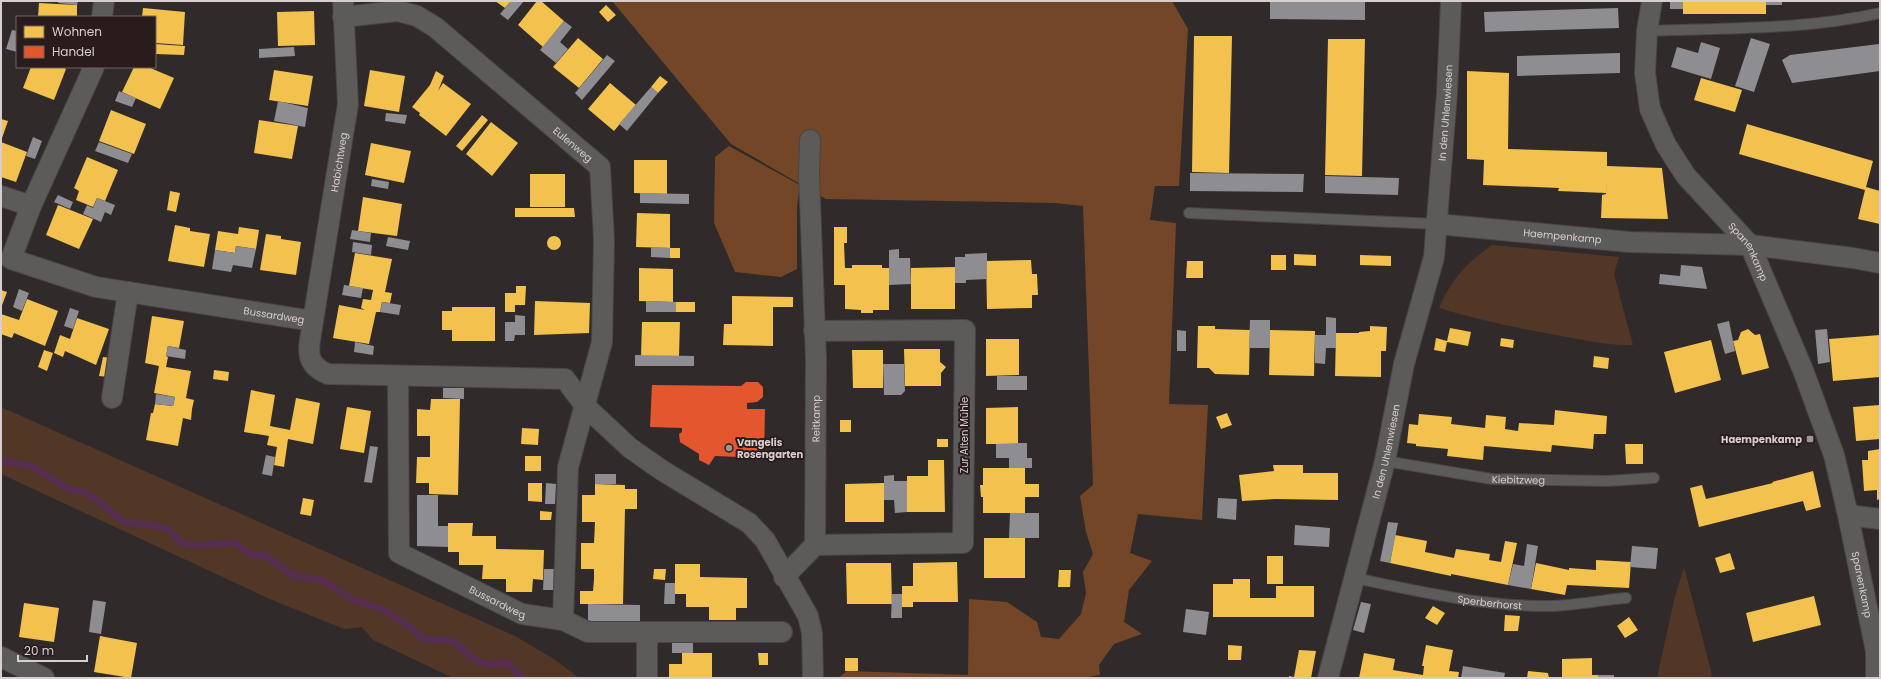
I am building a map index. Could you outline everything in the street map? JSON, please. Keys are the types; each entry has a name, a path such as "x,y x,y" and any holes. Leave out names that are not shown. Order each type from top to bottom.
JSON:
{"street":[{"path":"102,16 104,1"},
{"name":"In den Uhlenwiesen","path":"1328,678 1385,461 1404,364 1434,257 1451,1"},
{"name":"Spanenkamp","path":"1652,1 1647,31 1645,73 1650,109 1666,145 1686,176 1750,245 1809,384 1834,455 1848,515 1878,651 1876,678"},
{"name":"Habichtweg","path":"313,321 348,104 343,9"},
{"name":"Eulenweg","path":"343,9 398,11 417,16 435,28 600,167 604,240 602,342 585,406"},
{"path":"1,196 31,206 94,68"},
{"name":"Reitkamp","path":"810,140 809,174 814,331 815,544"},
{"name":"Bussardweg","path":"31,206 11,259 96,287 313,321 309,354 311,363 318,370 328,374 398,377 565,379 585,406 630,448 663,471 749,523 765,540 784,577"},
{"name":"Haempenkamp","path":"1437,224 1628,242 1750,245 1880,263"},
{"path":"112,398 128,292"},
{"name":"Zur Alten Mühle","path":"814,331 965,330 963,543 815,544"},
{"name":"Bussardweg","path":"398,377 399,553 522,614 563,620"},
{"path":"585,406 568,467 563,620 588,632 782,632"},
{"path":"1848,515 1880,519"},
{"path":"813,678 812,633 808,616 784,577 815,544"},
{"path":"647,633 647,678"},
{"path":"1,657 44,678"}],"lane":[{"path":"1647,31 1786,26 1856,18 1880,13"},
{"path":"1189,214 1437,224"},
{"name":"Kiebitzweg","path":"1385,461 1492,479 1607,481 1654,478"},
{"name":"Sperberhorst","path":"1355,578 1436,596 1491,602 1553,606 1626,598"}],"shaded area":[{"path":"612,1 1172,1 1188,29 1179,186 1155,186 1150,220 1176,223 1169,404 1208,405 1202,520 1138,514 1130,553 1152,561 1129,590 1124,622 1142,634 1114,644 1099,665 1100,675 1082,678 838,678 847,671 968,675 969,599 1007,602 1037,622 1041,637 1059,639 1081,614 1086,593 1083,572 1093,554 1086,532 1080,496 1093,485 1083,206 1055,203 826,199 731,144"},
{"path":"729,146 800,185 797,206 797,269 781,277 735,272 714,223 715,157"},
{"path":"1492,245 1619,257 1614,274 1633,345 1615,345 1530,330 1439,308 1454,280 1467,265"},
{"path":"1,407 515,636 554,659 579,678 453,678 373,640 362,627 344,629 272,600 1,474"},
{"path":"1684,567 1712,678 1657,678 1675,596"}],"building: Wohnen":[{"path":"495,1 511,1 505,8"},
{"path":"537,1 541,1 564,21 543,47 518,25"},
{"path":"1683,1 1766,1 1766,14 1683,14"},
{"path":"39,3 77,5 77,16 38,16"},
{"path":"606,5 616,15 608,22 599,12"},
{"path":"143,8 185,12 183,45 156,43 156,16 142,16"},
{"path":"314,11 315,45 278,46 277,12"},
{"path":"1194,36 1232,36 1229,173 1192,172"},
{"path":"578,38 603,59 579,88 553,67"},
{"path":"1328,39 1365,39 1362,176 1325,175"},
{"path":"156,44 185,46 184,55 156,54"},
{"path":"31,68 66,69 54,100 23,88"},
{"path":"134,68 150,68 174,78 160,109 122,92"},
{"path":"274,70 313,76 308,106 269,100"},
{"path":"370,70 405,76 399,112 364,106"},
{"path":"436,71 444,76 438,91 443,83 471,104 446,136 419,115 420,113 412,107 430,85"},
{"path":"1467,71 1509,73 1508,149 1607,152 1607,166 1662,168 1668,219 1601,218 1602,195 1606,194 1607,173 1606,193 1558,191 1559,188 1483,185 1484,160 1467,159"},
{"path":"660,76 668,82 658,93 651,87"},
{"path":"1701,78 1742,90 1735,112 1694,100"},
{"path":"610,83 636,105 614,131 588,109"},
{"path":"111,110 146,124 134,154 99,141"},
{"path":"482,115 488,120 462,151 456,146"},
{"path":"1,119 8,121 1,141"},
{"path":"259,120 298,126 292,159 254,153"},
{"path":"491,122 518,143 492,176 466,154"},
{"path":"1747,124 1873,161 1866,187 1880,191 1880,224 1858,219 1865,190 1739,154"},
{"path":"1,142 27,152 16,182 1,177"},
{"path":"371,143 411,151 404,183 365,175"},
{"path":"87,157 118,170 105,201 97,198 93,207 76,200 79,191 74,188"},
{"path":"634,160 667,160 667,194 634,193"},
{"path":"530,174 565,174 565,207 530,207"},
{"path":"170,191 180,193 176,212 167,210"},
{"path":"363,197 402,204 397,236 358,231"},
{"path":"58,205 93,219 79,249 46,235"},
{"path":"515,208 574,208 575,217 515,217"},
{"path":"637,213 670,214 670,248 636,247"},
{"path":"175,225 190,228 190,231 210,234 204,267 168,261"},
{"path":"239,227 259,230 256,249 236,246 235,253 215,250 218,231 238,234"},
{"path":"834,227 847,227 847,243 844,243 845,268 852,268 852,265 882,265 882,268 889,268 889,310 873,310 873,313 861,313 861,310 845,309 845,285 834,285"},
{"path":"266,234 281,236 281,239 301,242 296,275 260,270"},
{"path":"554,236 559,238 561,243 559,248 554,250 549,248 547,243 549,238"},
{"path":"670,248 680,248 680,258 670,258"},
{"path":"355,253 392,259 385,292 392,293 390,303 382,302 380,312 376,312 369,344 333,338 339,305 365,310 361,308 363,299 371,300 373,290 349,286"},
{"path":"1294,254 1316,255 1316,266 1294,265"},
{"path":"1271,255 1286,255 1286,270 1271,270"},
{"path":"1360,255 1391,256 1391,266 1360,265"},
{"path":"1031,260 1032,274 1037,274 1038,295 1032,295 1032,308 987,309 986,261"},
{"path":"1187,261 1203,261 1203,278 1186,278"},
{"path":"955,267 955,309 911,309 911,268"},
{"path":"639,268 673,269 673,302 639,301"},
{"path":"516,286 526,286 525,305 515,305 515,312 505,312 505,293 516,293"},
{"path":"1,290 7,292 1,308"},
{"path":"732,296 793,297 793,307 773,307 773,346 723,345 724,324 732,324"},
{"path":"27,299 58,311 45,346 14,333 12,338 1,334 1,314 19,320"},
{"path":"535,301 590,303 589,333 534,335"},
{"path":"676,302 695,302 695,312 676,312"},
{"path":"452,307 495,307 495,341 452,341 452,330 442,330 442,311 452,311"},
{"path":"152,316 184,321 179,348 168,346 166,356 168,357 166,367 191,371 186,398 194,400 191,420 183,418 178,446 146,440 151,413 153,413 155,404 173,406 175,397 154,393 159,366 145,363"},
{"path":"77,318 109,329 96,365 65,351 63,357 54,353 60,335 70,339"},
{"path":"642,322 680,322 679,356 641,356"},
{"path":"1198,326 1215,326 1215,329 1250,330 1249,375 1215,374 1209,368 1197,368"},
{"path":"1370,326 1387,327 1386,351 1381,351 1381,377 1335,376 1336,333 1359,333 1370,331"},
{"path":"1450,328 1471,332 1468,346 1447,342 1445,352 1434,350 1436,338 1447,341"},
{"path":"1748,329 1755,335 1760,334 1769,368 1742,375 1733,341 1738,340 1741,332"},
{"path":"1270,330 1315,331 1314,376 1269,375"},
{"path":"1880,335 1880,377 1833,381 1829,339"},
{"path":"1501,338 1514,340 1513,348 1500,346"},
{"path":"986,339 1019,339 1019,375 986,376"},
{"path":"1711,340 1721,380 1675,393 1664,352"},
{"path":"904,349 940,349 940,362 946,367 941,373 941,386 905,386"},
{"path":"44,350 53,353 47,371 38,367"},
{"path":"852,350 883,350 883,388 853,388"},
{"path":"1594,356 1609,358 1608,369 1593,367"},
{"path":"103,357 112,358 109,377 99,376"},
{"path":"214,370 229,372 228,381 213,379"},
{"path":"251,390 275,395 270,426 290,430 296,398 320,403 313,444 288,439 284,467 274,465 277,447 267,445 269,436 244,432"},
{"path":"431,399 460,399 458,495 429,494 429,483 416,483 417,457 430,457 430,436 417,436 417,409 430,410"},
{"path":"1880,405 1880,439 1856,441 1853,407"},
{"path":"347,407 371,411 364,453 340,449"},
{"path":"1018,407 1018,444 986,444 986,408"},
{"path":"1555,410 1607,416 1606,434 1594,434 1593,449 1552,445 1551,452 1484,446 1483,460 1447,456 1448,449 1416,446 1416,444 1407,443 1409,424 1418,425 1419,414 1452,417 1451,424 1485,428 1486,415 1506,417 1505,429 1518,431 1519,423 1554,425"},
{"path":"1227,413 1232,425 1221,429 1216,417"},
{"path":"840,420 851,420 851,432 840,432"},
{"path":"522,428 539,429 538,445 521,444"},
{"path":"937,439 948,439 948,447 937,447"},
{"path":"1625,444 1643,444 1643,464 1626,464"},
{"path":"1880,449 1880,499 1877,500 1877,490 1864,491 1862,460 1868,460 1868,451"},
{"path":"525,456 541,456 541,471 525,471"},
{"path":"928,460 944,460 945,512 907,512 907,476 928,476"},
{"path":"1273,465 1303,465 1303,473 1338,473 1338,500 1276,499 1242,501 1239,475 1274,471"},
{"path":"983,468 1025,468 1025,484 1039,484 1039,497 1025,497 1025,513 983,513 983,497 981,497 980,485 983,485"},
{"path":"1813,471 1821,507 1806,511 1803,501 1699,527 1690,488 1702,485 1706,499 1773,483 1772,482"},
{"path":"528,483 542,483 542,502 528,501"},
{"path":"884,483 884,522 845,522 845,484"},
{"path":"595,484 625,485 625,489 637,489 637,509 625,509 623,604 580,604 580,591 593,591 594,580 594,569 581,569 581,543 594,543 595,522 582,522 582,495 595,495"},
{"path":"303,498 314,500 311,516 300,514"},
{"path":"540,511 552,512 551,520 540,520"},
{"path":"448,523 473,523 472,536 496,536 496,549 544,550 543,580 533,579 532,592 506,592 506,579 482,579 483,565 459,565 459,552 448,552"},
{"path":"1395,535 1427,541 1425,552 1454,558 1456,549 1490,554 1489,560 1501,562 1505,541 1517,543 1508,585 1451,574 1451,576 1390,563"},
{"path":"984,538 1025,538 1025,578 984,578"},
{"path":"1730,553 1735,569 1720,573 1715,558"},
{"path":"1267,556 1283,556 1283,584 1267,584"},
{"path":"1596,560 1631,562 1629,588 1567,585 1565,595 1531,589 1536,563 1569,570 1569,568 1596,570"},
{"path":"957,562 958,602 913,602 913,607 902,607 902,586 913,586 913,563"},
{"path":"846,563 891,563 892,604 847,604"},
{"path":"675,564 700,564 700,577 747,578 747,608 736,608 736,620 709,620 709,607 686,607 686,594 675,594"},
{"path":"654,569 666,569 665,580 653,579"},
{"path":"1059,570 1071,570 1070,587 1058,587"},
{"path":"1233,579 1250,579 1250,598 1276,598 1276,586 1314,586 1314,617 1213,617 1213,584 1233,584"},
{"path":"1814,596 1821,625 1753,642 1746,613"},
{"path":"24,603 59,608 54,642 19,637"},
{"path":"1433,606 1445,613 1437,625 1425,618"},
{"path":"1505,615 1520,616 1518,631 1504,631"},
{"path":"1629,617 1638,630 1625,638 1617,626"},
{"path":"100,636 137,643 131,678 94,672"},
{"path":"1228,645 1242,646 1241,660 1228,660"},
{"path":"1426,645 1453,650 1449,671 1459,672 1458,678 1359,678 1364,653 1395,659 1393,670 1423,675 1424,666 1422,666"},
{"path":"1299,650 1316,651 1311,678 1289,678 1289,676 1294,677"},
{"path":"682,653 712,653 712,678 669,678 669,664 682,664"},
{"path":"758,653 768,653 768,665 759,665"},
{"path":"845,658 858,658 858,671 845,671"},
{"path":"1592,658 1592,675 1598,675 1598,678 1562,678 1562,659"},
{"path":"1528,671 1548,673 1549,678 1527,678"}],"building: Handel":[{"path":"746,382 758,382 763,387 763,397 757,402 747,403 747,409 765,409 764,458 715,456 709,465 699,460 699,454 680,442 679,434 682,432 682,428 650,427 652,385 741,386"}],"building: Industrie":[{"path":"58,1 78,1 77,5 58,3"},
{"path":"511,1 524,1 508,20 500,14"},
{"path":"1270,1 1365,1 1365,20 1270,19"},
{"path":"1670,1 1683,1 1683,9 1670,9"},
{"path":"1766,1 1782,1 1782,5 1766,5"},
{"path":"1618,8 1619,28 1485,32 1484,12"},
{"path":"564,21 572,27 560,42 568,49 556,63 540,50"},
{"path":"12,30 16,31 16,52 6,49"},
{"path":"1751,38 1770,44 1754,92 1735,86"},
{"path":"1701,42 1720,48 1711,79 1671,67 1677,47 1698,53"},
{"path":"1879,44 1880,71 1792,83 1782,60 1790,55"},
{"path":"294,47 295,56 259,58 259,49"},
{"path":"1620,53 1620,73 1517,76 1517,56"},
{"path":"607,55 615,61 582,100 575,93"},
{"path":"651,87 658,93 627,131 619,124"},
{"path":"119,91 136,98 132,107 115,101"},
{"path":"278,101 308,108 305,127 274,121"},
{"path":"386,113 407,115 405,124 385,121"},
{"path":"33,137 42,141 35,159 26,156"},
{"path":"99,142 132,154 128,163 95,151"},
{"path":"1190,173 1304,174 1303,192 1190,191"},
{"path":"1325,176 1399,178 1398,195 1325,193"},
{"path":"372,179 389,182 388,189 371,186"},
{"path":"640,193 689,194 689,204 640,203"},
{"path":"58,195 73,202 70,209 54,202"},
{"path":"97,198 115,205 111,215 105,212 101,222 83,214 87,205 93,208"},
{"path":"352,230 371,233 370,242 350,239"},
{"path":"388,237 410,241 408,250 386,246"},
{"path":"353,242 372,245 371,255 352,252"},
{"path":"236,246 256,249 252,268 233,265 231,272 212,269 215,250 235,253"},
{"path":"651,247 670,248 670,258 651,257"},
{"path":"899,249 899,258 910,258 911,284 889,285 889,250"},
{"path":"987,253 987,279 966,280 966,283 955,283 955,257 965,257 965,254"},
{"path":"1681,265 1702,267 1707,289 1659,284 1660,274 1680,276"},
{"path":"344,285 363,288 361,298 342,295"},
{"path":"19,289 29,293 22,311 13,307"},
{"path":"646,301 676,302 676,312 646,312"},
{"path":"382,302 401,305 399,315 380,312"},
{"path":"70,308 79,311 73,329 64,326"},
{"path":"515,315 525,316 525,335 515,335 514,341 505,341 505,322 515,322"},
{"path":"1326,317 1336,318 1336,348 1326,348 1325,364 1315,363 1315,335 1326,335"},
{"path":"1250,320 1270,320 1270,348 1249,348"},
{"path":"1729,321 1735,351 1725,354 1717,324"},
{"path":"1827,329 1830,362 1818,364 1815,330"},
{"path":"1177,330 1186,331 1186,351 1177,351"},
{"path":"355,342 374,346 373,355 354,352"},
{"path":"168,346 186,350 185,359 166,356"},
{"path":"635,355 694,356 694,366 635,366"},
{"path":"883,364 904,364 905,391 901,395 884,395"},
{"path":"997,376 1027,376 1027,390 997,390"},
{"path":"443,388 464,388 464,399 443,398"},
{"path":"156,394 175,397 173,406 155,404"},
{"path":"1027,443 1027,458 1032,458 1032,468 1009,468 1009,458 996,458 996,444"},
{"path":"370,446 378,447 372,483 364,482"},
{"path":"266,455 275,457 272,476 262,474"},
{"path":"595,474 616,474 616,484 595,484"},
{"path":"894,475 894,481 907,481 907,512 895,513 894,500 884,500 884,476"},
{"path":"546,483 556,484 555,504 545,504"},
{"path":"417,495 438,495 438,526 448,526 448,547 417,546"},
{"path":"1218,498 1237,499 1236,520 1217,518"},
{"path":"1010,513 1039,513 1039,538 1009,538"},
{"path":"1388,522 1398,523 1390,563 1380,561"},
{"path":"1295,525 1330,528 1329,547 1294,545"},
{"path":"1527,544 1538,546 1531,589 1508,585 1513,564 1524,566"},
{"path":"1632,546 1658,548 1656,569 1630,567"},
{"path":"544,569 554,569 554,590 543,590"},
{"path":"665,583 675,583 675,604 664,604"},
{"path":"892,594 902,594 902,618 891,618"},
{"path":"93,600 106,602 101,634 89,632"},
{"path":"1361,602 1371,604 1364,633 1353,630"},
{"path":"588,604 640,605 640,625 588,625"},
{"path":"1186,609 1209,612 1206,635 1183,632"},
{"path":"672,642 693,642 693,653 672,653"},
{"path":"1463,666 1505,673 1504,678 1461,678"},
{"path":"1598,675 1614,675 1614,678 1598,678"}],"waterway":[{"path":"1,461 32,466 70,490 81,491 97,500 123,521 167,528 183,544 207,545 234,543 251,555 264,555 294,576 322,580 351,599 384,610 407,625 423,639 453,641 476,661 490,665 507,663 523,678"}],"place":[{"name":"Haempenkamp","path":"1810,439"},
{"name":"Vangelis Rosengarten","path":"729,448"}]}
